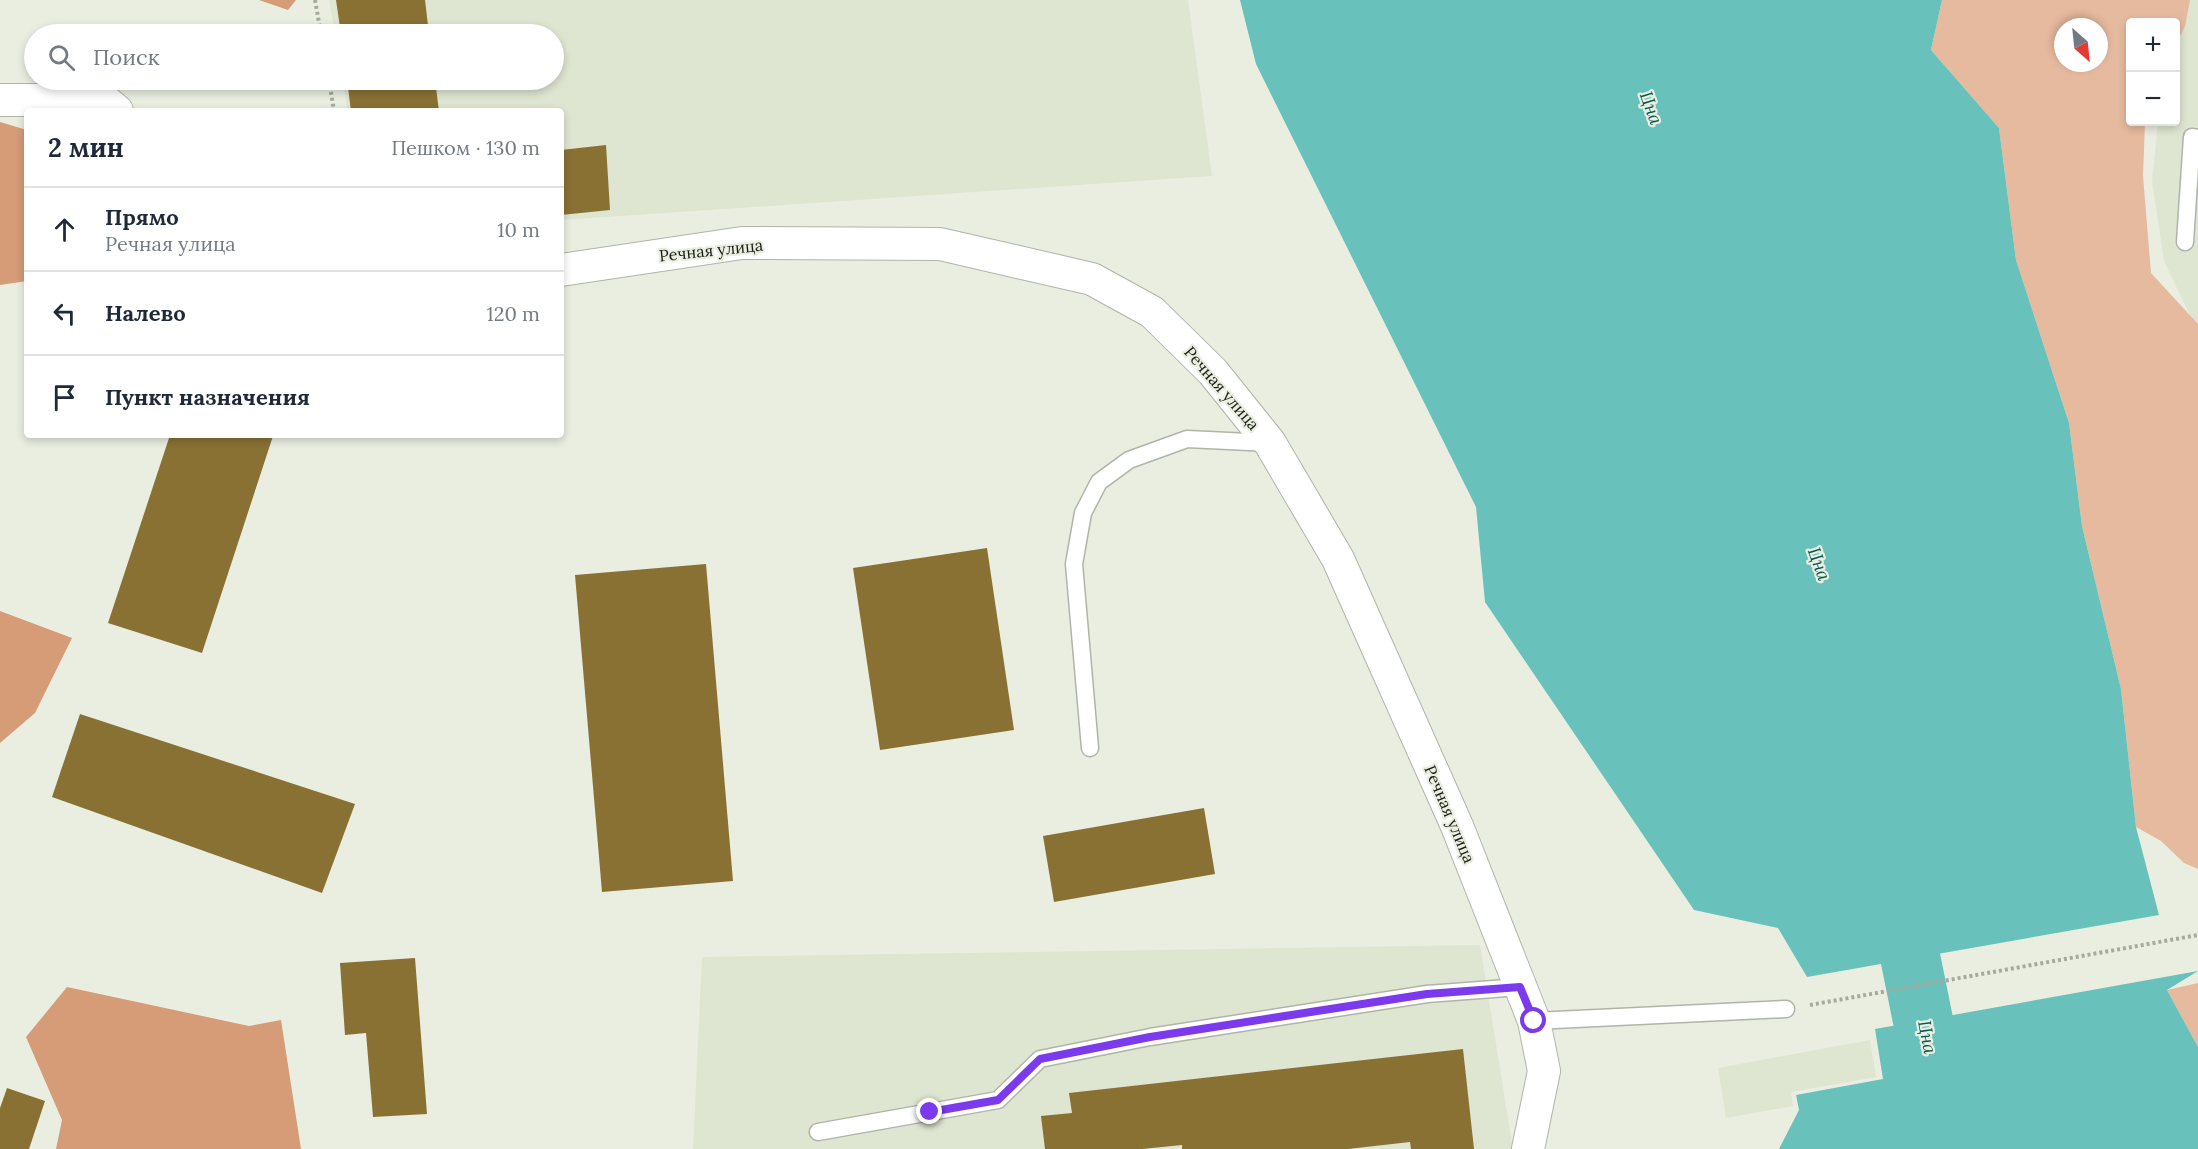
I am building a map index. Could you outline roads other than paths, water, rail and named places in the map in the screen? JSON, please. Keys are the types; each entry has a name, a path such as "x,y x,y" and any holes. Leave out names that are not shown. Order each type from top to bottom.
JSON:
{"street":[{"path":"0,100 104,100 113,108"},
{"name":"Речная улица","path":"564,270 742,243 940,244 1092,279 1152,312 1213,372 1270,443 1338,559 1456,826 1534,1021 1544,1071 1528,1149"}],"lane":[{"path":"2185,242 2192,137 2198,138"},
{"path":"1090,748 1074,564 1083,513 1099,482 1129,460 1187,439 1270,443"},
{"path":"818,1132 998,1100 1040,1059 1150,1037 1427,994 1520,987"},
{"path":"1534,1021 1786,1009"}],"water":[{"path":"1240,0 1942,0 1931,50 1999,128 2016,260 2069,423 2082,526 2121,689 2136,827 2159,915 1807,977 1778,928 1694,910 1485,602 1476,507 1256,64"},
{"path":"2198,971 2167,990 2198,1047 2198,1149 1779,1149 1799,1110 1796,1095 1883,1079 1875,1029"}],"waterway":[{"name":"Цна","path":"1894,877 1949,1149"}]}
